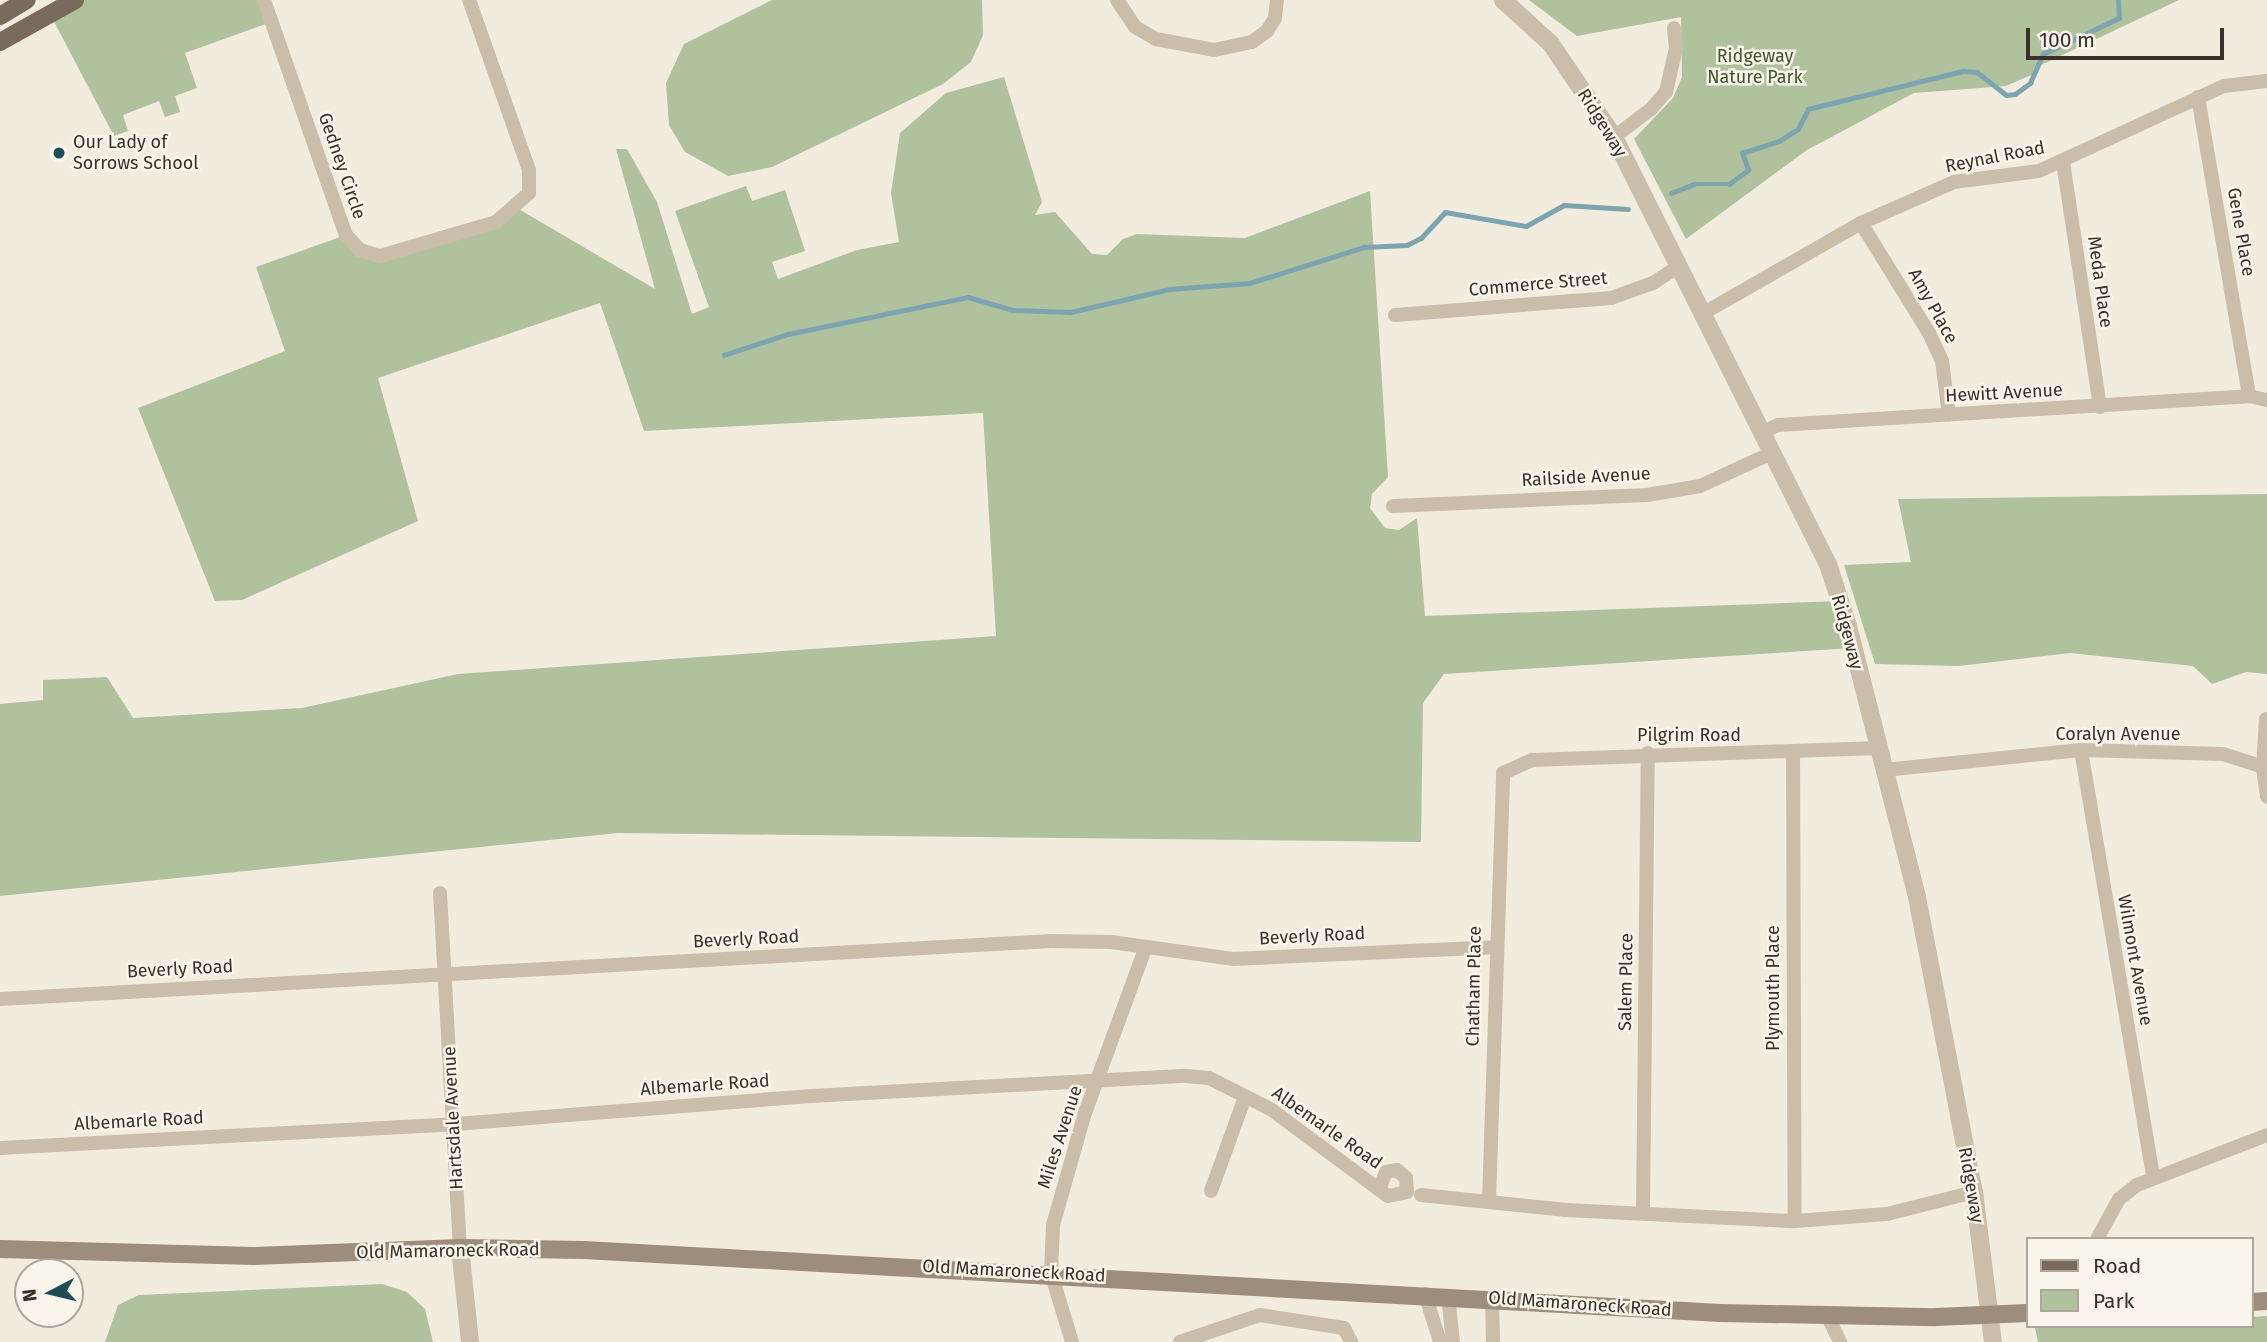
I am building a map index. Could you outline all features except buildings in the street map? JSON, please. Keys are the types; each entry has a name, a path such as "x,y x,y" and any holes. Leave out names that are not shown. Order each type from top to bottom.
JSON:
{"main road":[{"path":"0,16 27,0"},
{"path":"0,42 75,0"},
{"name":"Old Mamaroneck Road","path":"0,1249 254,1255 460,1248 584,1250 1827,1315 2025,1313"}],"street":[{"name":"Gedney Circle","path":"264,0 346,235 360,250 380,256 496,222 529,193 529,170 469,0"},
{"path":"1117,0 1135,27 1156,39 1214,50 1252,42 1267,31 1275,18 1277,0"},
{"name":"Ridgeway","path":"1503,0 1551,44 1614,137 1828,564 1917,897 1974,1192 1992,1314 1993,1342"},
{"path":"1614,137 1651,109 1666,92 1676,48 1674,27"},
{"name":"Reynal Road","path":"1702,314 1861,223 1954,182 2039,171 2198,97 2244,80 2267,81"},
{"name":"Gene Place","path":"2198,97 2249,396"},
{"name":"Meda Place","path":"2063,162 2100,407"},
{"name":"Amy Place","path":"1861,223 1929,333 1942,361 1949,415"},
{"name":"Commerce Street","path":"1395,315 1611,298 1653,283 1678,267"},
{"path":"2249,396 2267,400"},
{"name":"Hewitt Avenue","path":"1763,432 1778,425 2249,396"},
{"name":"Railside Avenue","path":"1393,506 1647,495 1700,486 1773,452"},
{"path":"2266,719 2267,797"},
{"name":"Pilgrim Road","path":"1503,773 1532,760 1648,753 1793,754 1879,748"},
{"name":"Coralyn Avenue","path":"1884,770 2081,750 2223,754 2265,768"},
{"name":"Wilmont Avenue","path":"2081,750 2153,1176"},
{"name":"Salem Place","path":"1643,1211 1648,753"},
{"name":"Plymouth Place","path":"1793,754 1795,1221"},
{"name":"Chatham Place","path":"1489,1202 1494,947 1503,773"},
{"name":"Hartsdale Avenue","path":"440,894 460,1248 470,1342"},
{"name":"Beverly Road","path":"0,999 1051,941 1111,942 1233,959 1494,947"},
{"name":"Miles Avenue","path":"1072,1342 1051,1273 1053,1226 1098,1083 1146,948"},
{"name":"Albemarle Road","path":"0,1148 455,1124 811,1096 1098,1083 1185,1076 1209,1078 1245,1097 1312,1137 1355,1175 1380,1187"},
{"path":"1211,1191 1245,1097"},
{"path":"2098,1237 2119,1199 2153,1176 2267,1135"},
{"path":"1421,1195 1489,1202 1795,1221 1887,1214 1974,1192"},
{"path":"1425,1294 1440,1342"},
{"path":"1448,1296 1453,1342"},
{"path":"1492,1299 1493,1342"},
{"path":"1180,1342 1260,1315 1344,1328 1351,1342"},
{"path":"1827,1315 1840,1342"}],"green space":[{"path":"75,0 264,0 271,22 185,53 197,88 175,96 180,112 165,117 159,101 123,115 128,131 114,136 50,14"},
{"path":"772,0 982,0 983,35 971,62 943,84 772,167 728,176 685,152 669,125 666,83 684,44"},
{"name":"Ridgeway Nature Park","path":"1529,0 2179,0 2039,66 2036,73 2006,86 1914,93 1807,150 1686,239 1634,139 1673,98 1682,77 1681,17 1577,36"},
{"path":"1004,77 1042,202 1035,215 1055,212 1092,254 1107,255 1123,239 1137,234 1245,238 1370,191 1388,477 1372,494 1370,508 1385,528 1399,530 1417,518 1425,616 1840,601 1853,648 1444,674 1423,703 1421,842 618,833 0,896 0,704 43,700 43,680 107,677 133,718 302,708 458,674 996,636 983,413 644,431 600,303 378,378 418,521 242,600 215,601 138,408 285,351 256,267 346,235 380,256 517,208 655,289 616,149 627,149 657,202 692,314 709,307 675,211 746,186 752,201 785,190 805,251 772,262 778,279 857,250 899,242 891,193 900,133 946,93"},
{"path":"2267,494 2267,674 2246,672 2212,684 2193,666 2070,653 1959,666 1875,664 1844,565 1911,562 1898,499"},
{"path":"382,1284 407,1292 425,1309 433,1342 105,1342 118,1305 139,1295"},
{"path":"2267,1316 2267,1342 2038,1342 2035,1328 2253,1328 2253,1317"}],"waterway":[{"path":"1671,193 1694,184 1729,184 1748,170 1742,153 1779,141 1798,129 1808,109 1963,71 1977,72 2006,95 2015,94 2030,83 2043,54 2119,18 2118,0"},
{"path":"724,355 788,334 968,297 1013,310 1071,312 1170,289 1250,283 1364,247 1407,245 1421,238 1445,212 1526,226 1564,205 1628,209"}],"place":[{"name":"Our Lady of Sorrows School","path":"59,153"}]}
